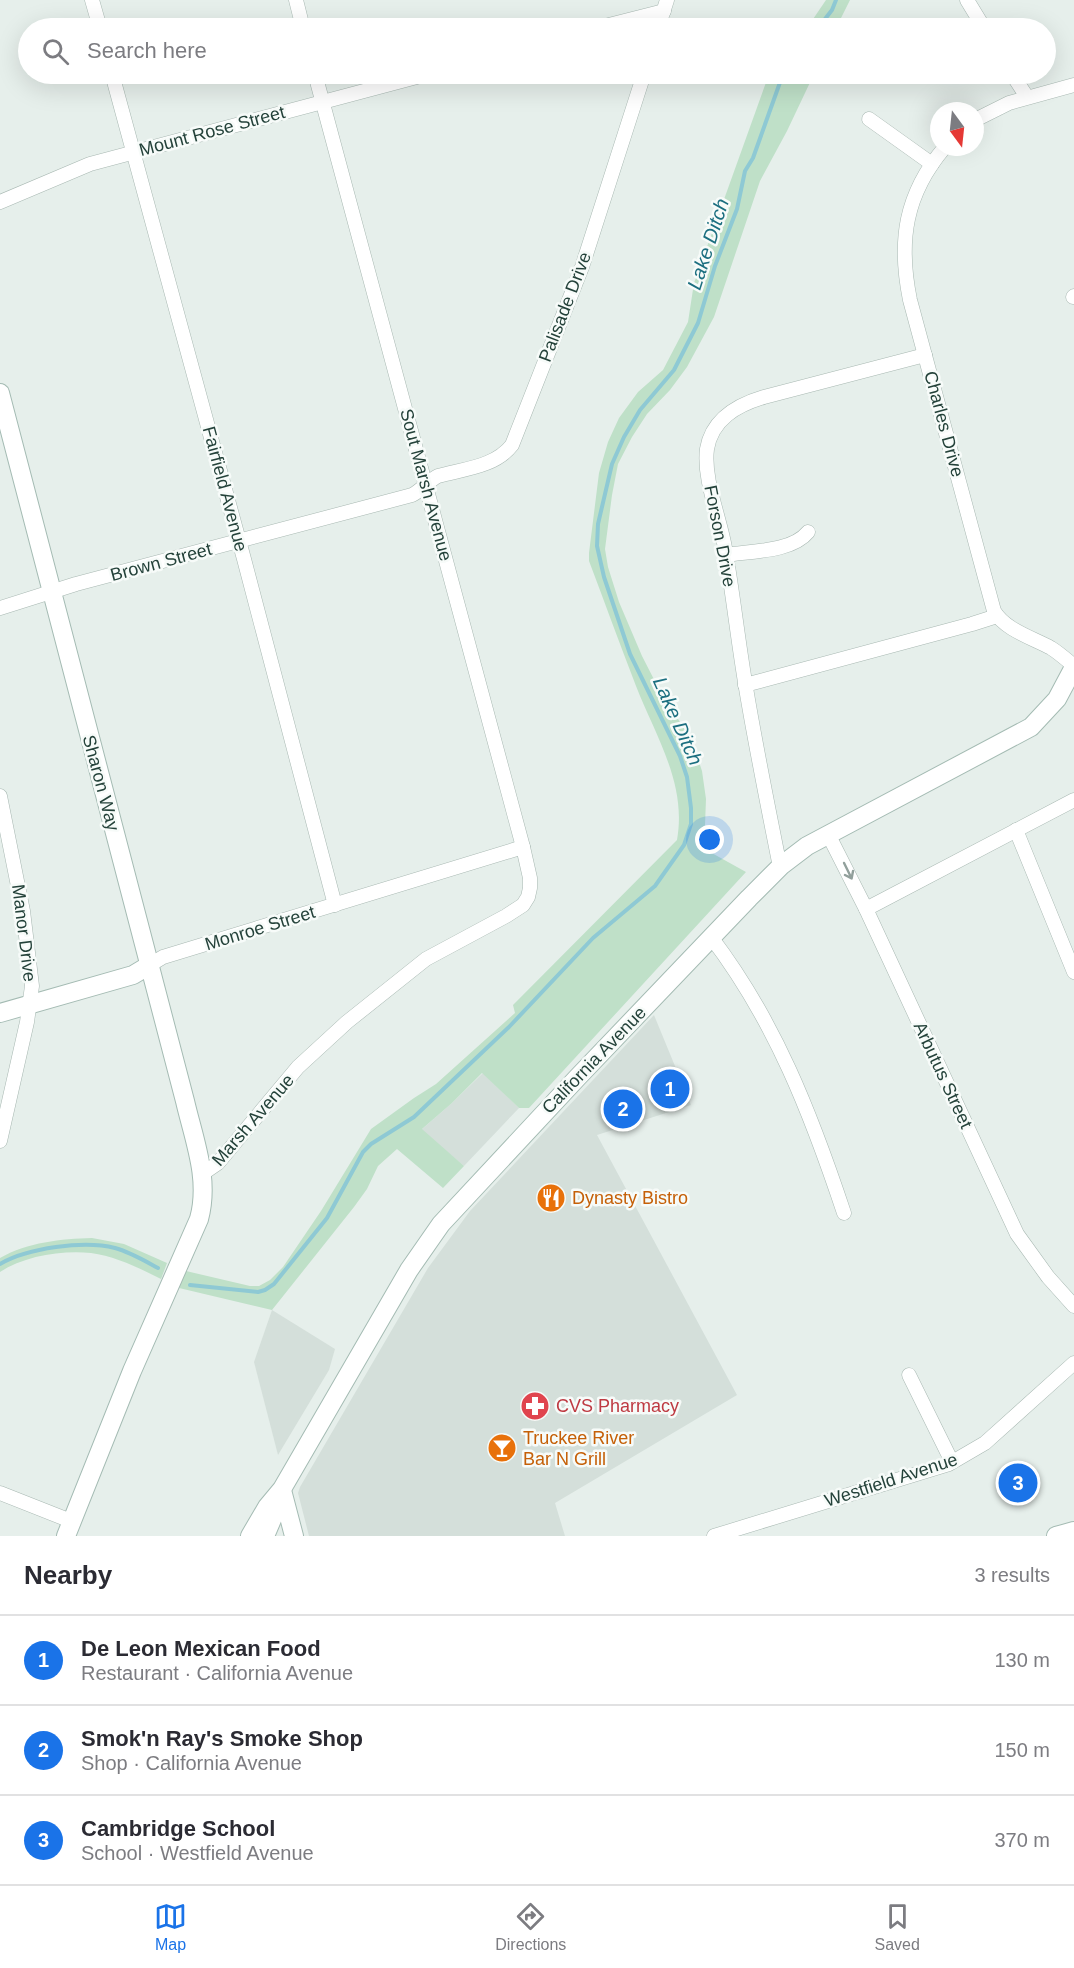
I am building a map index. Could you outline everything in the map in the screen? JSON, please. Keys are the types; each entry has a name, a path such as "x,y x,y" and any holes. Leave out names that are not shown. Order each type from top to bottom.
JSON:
{"street":[{"path":"92,0 97,18"},
{"path":"296,0 300,18"},
{"path":"967,0 978,18"},
{"path":"627,18 666,5"},
{"name":"Fairfield Avenue","path":"115,84 335,905"},
{"name":"Sout Marsh Avenue","path":"318,84 523,847 530,878 528,897"},
{"name":"Mount Rose Street","path":"0,201 76,168 389,84"},
{"name":"Palisade Drive","path":"425,486 431,479 438,476 497,459 506,454 512,445 582,267 641,84"},
{"path":"1019,84 1027,97"},
{"path":"984,116 1009,103 1074,85"},
{"path":"869,119 932,164"},
{"name":"Charles Drive","path":"938,156 912,202 907,220 904,241 906,280 990,601 997,616"},
{"name":"Forson Drive","path":"780,867 745,686 726,555 707,462 711,437 722,418 741,405 925,354"},
{"name":"Sharon Way","path":"0,393 202,1174"},
{"name":"Brown Street","path":"0,608 412,495 425,486"},
{"path":"726,555 790,545 802,539 808,532"},
{"path":"745,686 997,616 1009,626 1053,650 1074,667"},
{"name":"California Avenue","path":"250,1536 267,1507 282,1489 403,1279 441,1224 577,1078 780,867 807,846 828,834 1011,739 1031,726 1057,699 1074,667"},
{"name":"Manor Drive","path":"0,796 16,871 32,986 0,1141"},
{"path":"866,909 1074,800"},
{"path":"1016,830 1074,972"},
{"name":"Arbutus Street","path":"828,834 866,909 1017,1234 1048,1277 1074,1306"},
{"name":"Monroe Street","path":"0,1013 133,975 163,957 523,847"},
{"name":"Marsh Avenue","path":"68,1529 132,1371 199,1219 203,1204 202,1174 218,1163 298,1068 347,1022 426,959 516,910 528,897"},
{"path":"711,937 753,1001 792,1073 844,1213"},
{"name":"Westfield Avenue","path":"714,1536 926,1473 952,1462 985,1443 1074,1363"},
{"path":"909,1375 952,1462"},
{"path":"282,1489 294,1536"},
{"name":"California Avenue","path":"265,1536 278,1508 282,1489"},
{"path":"0,1493 68,1529"},
{"path":"1056,1536 1074,1531"}],"shaded area":[{"path":"654,1015 691,1105 597,1135 737,1395 555,1503 565,1536 309,1536 298,1493 300,1487 428,1268 470,1211"},
{"path":"483,1073 519,1108 464,1166 421,1130"},
{"path":"272,1310 335,1349 329,1370 278,1455 254,1362"}],"green space":[{"path":"826,0 850,0 841,18 814,18"},
{"path":"765,84 809,84 760,181 714,317 687,367 670,390 647,414 618,464 605,549 619,602 642,656 664,699 685,729 702,771 706,799 701,847 746,872 529,1108 519,1108 482,1073 422,1129 464,1166 443,1188 397,1149 378,1166 367,1189 354,1207 272,1310 179,1288 186,1271 250,1286 259,1286 270,1280 283,1267 321,1211 371,1129 436,1084 515,1013 513,1005 677,840 678,799 674,780 589,561 589,553 599,473 608,442 619,418 638,392 663,370 688,322 694,283"},
{"path":"92,1238 124,1244 167,1263 161,1279 118,1260 80,1252 56,1253 32,1258 0,1272 0,1258 22,1248 57,1241"}],"waterway":[{"name":"Lake Ditch","path":"826,18 836,0"},
{"name":"Lake Ditch","path":"190,1285 258,1292 274,1284 327,1218 363,1152 371,1144 414,1117 509,1027 593,938 655,886 684,845 691,824 687,777 680,756 630,654 604,577 597,546 598,524 612,464 624,437 640,410 674,370 698,323 715,266 737,209 745,171 753,158 779,84"},
{"name":"Lake Ditch","path":"0,1264 11,1258 40,1250 88,1245 115,1248 158,1268"}],"place":[{"name":"De Leon Mexican Food","path":"670,1089"},
{"name":"Smok'n Ray's Smoke Shop","path":"623,1109"},
{"name":"Dynasty Bistro","path":"551,1198"},
{"name":"CVS Pharmacy","path":"535,1406"},
{"name":"Truckee River Bar N Grill","path":"502,1448"},
{"name":"Cambridge School","path":"1018,1483"}]}
